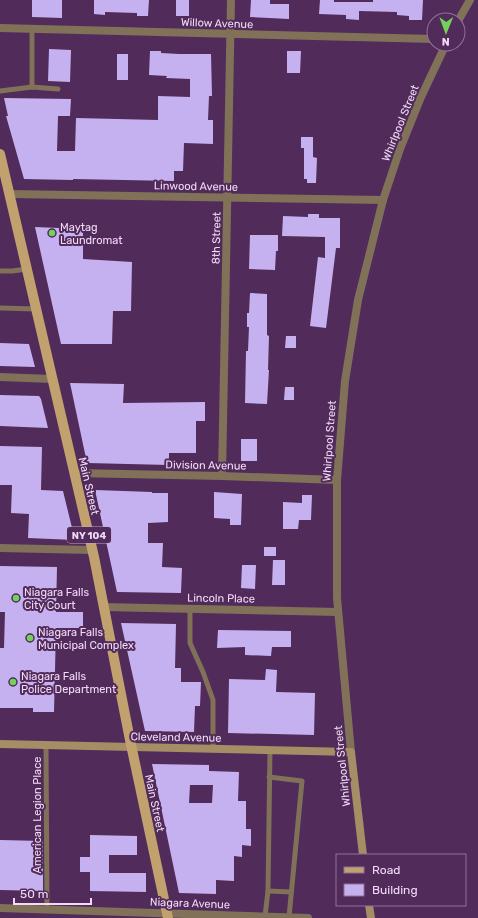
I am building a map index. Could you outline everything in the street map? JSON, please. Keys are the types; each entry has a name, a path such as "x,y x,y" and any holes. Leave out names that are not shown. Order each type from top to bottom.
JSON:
{"main road":[{"name":"Main Street","path":"0,154 92,550 131,747 168,916"},
{"name":"Cleveland Avenue","path":"0,744 351,752"},
{"name":"Whirlpool Street","path":"351,752 363,854"},
{"path":"369,906 371,918"}],"street":[{"name":"8th Street","path":"222,476 231,0"},
{"path":"463,12 470,0"},
{"name":"Willow Avenue","path":"0,28 426,39"},
{"name":"Whirlpool Street","path":"351,752 338,612 337,480 345,381 352,332 364,271 383,200 400,149 421,97 442,52"},
{"name":"Linwood Avenue","path":"9,194 383,200"},
{"path":"0,377 52,379"},
{"name":"Division Avenue","path":"74,473 337,480"},
{"path":"0,548 92,550"},
{"name":"Lincoln Place","path":"103,607 338,612"},
{"name":"Niagara Avenue","path":"0,908 47,909 80,914 265,916 308,918"}],"lane":[{"path":"32,28 32,87"},
{"path":"0,90 32,87 58,89"},
{"path":"0,271 27,269"},
{"path":"0,308 36,309"},
{"path":"190,608 190,643 203,672 213,700 213,749"},
{"name":"American Legion Place","path":"46,745 47,909"},
{"path":"265,916 268,890 270,750"},
{"path":"270,777 302,781 289,917"},
{"path":"268,890 291,892"}],"building":[{"path":"32,0 62,0 62,18 32,17"},
{"path":"94,0 149,0 148,16 137,16 137,13 105,12 105,15 94,14"},
{"path":"176,0 189,0 189,16 176,16"},
{"path":"251,0 270,0 270,4 289,4 289,19 250,17"},
{"path":"320,0 334,0 334,2 373,2 373,0 423,0 422,20 409,20 409,16 397,15 397,12 359,11 359,20 346,19 346,15 319,14"},
{"path":"49,49 71,50 70,82 48,81"},
{"path":"150,51 179,54 211,54 212,96 209,96 208,120 213,120 213,144 184,143 183,171 174,171 174,181 24,179 6,116 8,116 4,98 71,99 70,116 58,116 57,151 75,151 76,118 158,120 158,96 190,97 190,79 166,78 167,76 149,75"},
{"path":"287,51 301,51 300,73 287,73"},
{"path":"117,54 128,54 128,80 117,80"},
{"path":"301,137 313,137 313,157 317,158 316,183 307,183 307,179 304,179 304,148 301,148"},
{"path":"308,214 319,214 319,218 340,218 340,248 336,248 326,328 310,326 318,257 325,258 325,237 282,236 283,216 308,217"},
{"path":"35,227 83,229 83,259 132,262 131,311 113,311 112,344 61,344"},
{"path":"250,235 278,235 278,251 276,251 275,270 249,269"},
{"path":"250,293 267,294 269,370 267,404 245,403 246,351 248,351 249,327 247,327 247,313 249,313"},
{"path":"286,336 296,336 296,348 285,348"},
{"path":"0,343 29,344 35,367 0,366"},
{"path":"70,383 124,384 123,403 205,402 205,421 196,421 196,453 169,453 169,465 87,463"},
{"path":"285,387 294,387 294,400 284,400"},
{"path":"0,395 39,396 48,428 0,426"},
{"path":"241,439 257,439 257,461 241,461"},
{"path":"0,446 42,447 41,490 63,491 75,540 28,538 29,514 11,513 12,485 0,485"},
{"path":"95,490 168,493 168,522 148,523 148,543 163,543 162,567 182,568 181,593 117,592"},
{"path":"214,492 242,494 241,525 230,525 230,519 214,518"},
{"path":"302,495 312,495 311,520 299,520 298,529 283,529 283,502 302,503"},
{"path":"264,547 276,547 276,556 264,556"},
{"path":"273,560 285,560 285,585 272,585"},
{"path":"242,565 256,565 255,589 241,588"},
{"name":"Niagara Falls Municipal Complex","path":"0,566 57,567 56,612 83,612 83,628 56,628 54,712 33,712 33,708 0,708 0,648 4,648 5,612 0,612"},
{"path":"121,623 176,624 175,668 181,668 181,682 201,682 200,706 195,706 194,732 145,731"},
{"path":"218,630 291,631 291,647 272,647 271,656 245,655 245,647 217,648"},
{"path":"266,669 277,670 276,692 315,693 314,735 228,733 229,679 265,680"},
{"path":"152,764 209,765 209,771 239,772 238,801 246,801 246,829 251,829 251,846 242,845 242,857 234,856 234,881 216,880 216,894 179,893","holes":["190,785 213,785 212,803 189,803"]},
{"path":"90,835 137,836 137,855 109,855 109,873 146,873 146,892 90,891 90,872 80,872 80,857 90,857"},
{"path":"0,840 43,841 43,891 0,890"}],"place":[{"name":"Maytag Laundromat","path":"52,233"},
{"name":"Niagara Falls City Court","path":"16,598"},
{"name":"Niagara Falls Municipal Complex","path":"30,638"},
{"name":"Niagara Falls Police Department","path":"13,682"}]}
